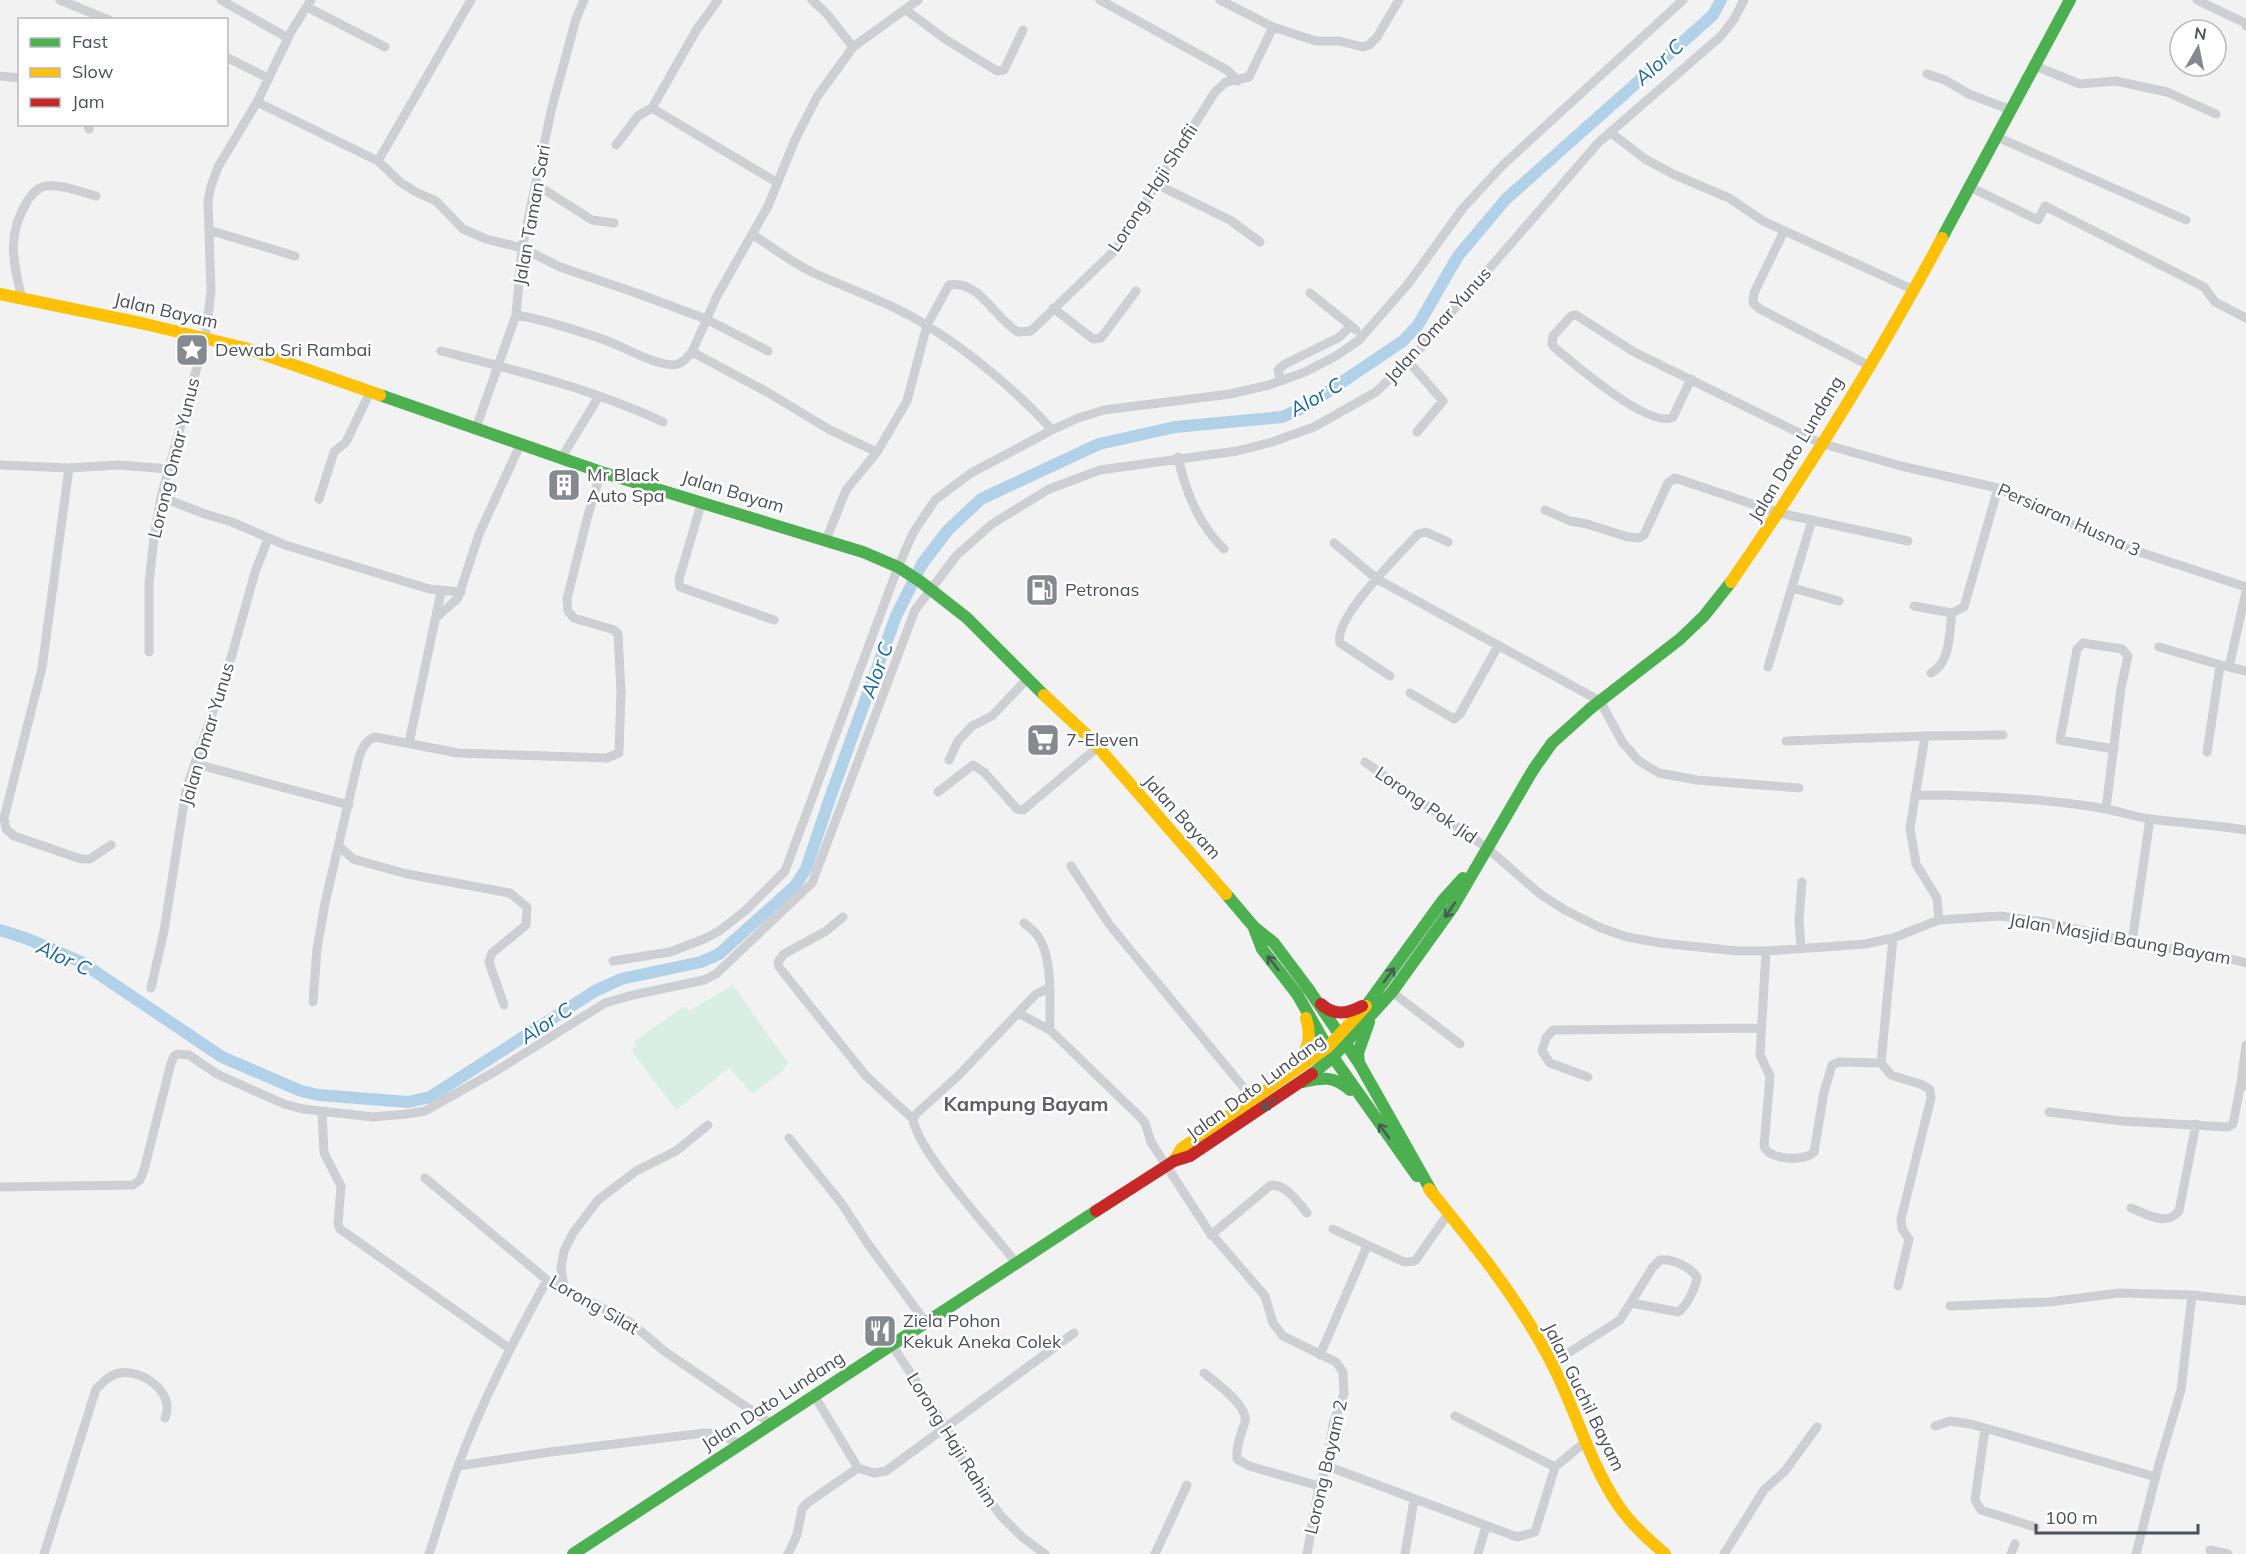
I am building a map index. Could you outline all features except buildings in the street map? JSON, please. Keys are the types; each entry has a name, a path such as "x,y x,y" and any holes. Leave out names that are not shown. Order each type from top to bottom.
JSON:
{"main road":[{"name":"Jalan Dato Lundang","path":"1372,1006 1392,992 1453,907 1533,770 1552,743 1566,728 1599,701 1680,639 1704,616 1736,576 1779,513 1914,290 2070,0"},
{"name":"Jalan Bayam","path":"0,294 245,348 521,442 601,472 863,552 901,569 926,585 967,618 1098,747 1254,927 1262,949 1302,991 1341,1040"},
{"name":"Jalan Dato Lundang","path":"573,1554 770,1423 927,1324 1016,1263 1170,1164 1190,1156 1300,1083 1372,1006 1443,900 1479,860"},
{"name":"Jalan Bayam","path":"1302,991 1331,1052"},
{"path":"1302,991 1326,1010 1337,1014 1350,1013 1372,1006"},
{"path":"1288,1075 1310,1045 1311,1032 1302,991"},
{"path":"1359,1063 1358,1053 1372,1006"},
{"name":"Jalan Guchil Bayam","path":"1341,1040 1359,1063 1433,1194"},
{"name":"Jalan Dato Lundang","path":"1170,1164 1181,1149 1252,1099 1288,1075 1331,1052"},
{"name":"Jalan Guchil Bayam","path":"1331,1052 1406,1163 1433,1194 1510,1294 1551,1364 1585,1442 1618,1504 1632,1523 1665,1554"},
{"path":"1300,1083 1329,1077 1341,1081 1364,1103"}],"street":[{"path":"60,0 93,17"},
{"path":"221,0 288,38"},
{"path":"378,161 471,0"},
{"name":"Jalan Taman Sari","path":"476,428 516,315 522,248 563,65 584,0"},
{"path":"616,144 638,116 652,108 697,29 718,0"},
{"path":"812,0 827,14 854,47"},
{"path":"516,315 553,323 664,363 678,364 686,359 692,352 706,319 778,183 795,140 817,97 854,47 918,0"},
{"path":"1100,0 1227,70 1238,81"},
{"path":"1220,0 1273,27 1316,41 1339,42 1363,47 1369,45 1377,37 1399,0"},
{"path":"1236,8 1243,0"},
{"path":"613,961 670,951 704,939 719,931 745,911 785,871 913,533 935,500 971,473 1078,418 1104,411 1230,394 1269,386 1336,356 1362,335 1408,284 1463,208 1504,164 1683,0"},
{"name":"Jalan Omar Yunus","path":"0,1187 133,1185 140,1180 171,1064 174,1056 178,1054 189,1055 217,1074 284,1104 322,1112 374,1117 425,1111 496,1071 605,1003 704,980 725,968 812,883 926,585 957,555 992,524 1049,489 1100,470 1178,457 1237,451 1272,442 1314,427 1376,392 1407,361 1598,143 1721,36 1734,19 1744,0"},
{"path":"2197,0 2245,23 2246,26"},
{"path":"309,4 386,47"},
{"name":"Lorong Omar Yunus","path":"149,652 150,583 154,537 161,497 205,338 211,292 208,201 218,167 257,102 288,38 309,4"},
{"path":"906,10 945,39 997,71 1004,70 1023,30"},
{"name":"Lorong Haji Shafii","path":"826,540 846,490 877,452 907,401 927,325 949,285 956,284 972,289 1018,333 1031,331 1116,249 1215,92 1226,82 1249,77 1273,27"},
{"path":"228,58 268,78"},
{"path":"2035,66 2080,84 2116,81 2167,92 2216,114"},
{"path":"1927,74 1946,80 1969,94 2011,110"},
{"path":"0,76 18,78"},
{"path":"257,102 378,161 400,182 436,201 464,230 486,239 522,248 560,267 706,319 768,351"},
{"path":"652,108 778,183"},
{"path":"1610,132 1645,159 1675,175 1729,198 1763,221 1914,290"},
{"path":"1997,137 2186,220"},
{"path":"537,185 592,220 614,223"},
{"path":"1158,185 1230,220 1260,242"},
{"path":"22,299 12,242 17,224 33,192 44,186 55,186 96,196"},
{"path":"1970,187 2038,220 2045,206 2204,287 2215,302 2246,318"},
{"path":"209,230 295,256"},
{"path":"1784,231 1754,293 1753,303 1760,309 1868,365"},
{"path":"752,234 811,272 901,311 927,325 1009,388 1035,410 1052,430"},
{"path":"1053,308 1093,339 1097,339 1101,338 1136,291"},
{"path":"1310,293 1362,335"},
{"name":"Persiaran Husna 3","path":"1691,379 1673,417 1665,420 1629,404 1604,389 1555,348 1552,344 1553,336 1571,316 1576,315 1634,352 1691,379 1820,443 1901,466 1998,488 2109,542 2246,587"},
{"path":"1281,381 1278,370 1285,364 1338,338 1351,326"},
{"path":"441,351 499,365 599,396 637,409 663,422"},
{"path":"692,352 767,392 830,430 877,452"},
{"path":"1407,361 1443,401 1417,432"},
{"path":"319,499 334,452 346,442 371,390"},
{"path":"562,457 599,396"},
{"path":"437,617 453,604 461,592 479,534 521,442"},
{"path":"1178,457 1188,496 1215,541 1224,549"},
{"path":"0,465 69,468 118,465 169,469"},
{"path":"69,468 42,668 4,818 6,828 14,836 81,859 90,859 111,845"},
{"path":"313,1002 317,949 364,745 375,737 458,753 607,758 619,753 621,692 618,634 614,630 574,618 568,610 567,599 601,472"},
{"path":"1545,510 1570,521 1639,538 1644,535 1668,483 1675,478 1779,513 1908,541"},
{"path":"1914,606 1952,613 1964,607 1998,488"},
{"path":"161,497 232,522 268,539 393,579 441,592 461,592"},
{"path":"702,501 679,579 680,587 774,620"},
{"path":"1768,667 1812,520"},
{"path":"1390,676 1340,643 1338,636 1353,606 1420,532 1434,534 1448,542"},
{"name":"Jalan Omar Yunus","path":"151,988 158,968 186,790 232,655 255,572 268,539"},
{"path":"1334,543 1377,579 1599,701 1623,743 1640,761 1659,773 1697,780 1799,788"},
{"path":"1793,588 1839,601"},
{"path":"409,743 441,592"},
{"path":"2207,752 2224,666 2246,592"},
{"path":"1931,673 1939,669 1945,658 1952,613"},
{"path":"2106,809 2114,749 2121,688 2128,660 2127,653 2122,649 2083,643 2077,649 2060,740 2114,749"},
{"path":"1410,693 1454,719 1461,714 1498,646"},
{"path":"2159,647 2246,671"},
{"path":"949,760 958,741 972,726 992,716 1028,678"},
{"path":"1786,741 2003,735"},
{"path":"1925,736 1910,828 1916,864 1937,898 1939,920"},
{"path":"938,792 973,765 984,772 1017,809 1023,810 1098,747"},
{"name":"Lorong Pok Jid","path":"1365,762 1487,848"},
{"path":"196,764 349,805"},
{"path":"1915,795 1984,795 2106,809 2150,819 2193,822 2246,830"},
{"path":"2132,942 2150,819"},
{"path":"339,846 353,859 397,871 510,893 527,907 526,925 492,953 489,962 504,1005"},
{"name":"Jalan Masjid Baung Bayam","path":"1487,848 1540,894 1565,910 1601,928 1627,937 1661,943 1737,951 1865,944 1893,938 1939,920 2000,916 2045,922 2132,942 2246,963"},
{"path":"1071,866 1109,924 1252,1099"},
{"path":"1801,948 1799,920 1802,882"},
{"path":"843,917 826,931 784,954 778,962 779,967 866,1076 913,1119"},
{"path":"1024,923 1038,936 1042,946 1049,976 1050,1030"},
{"path":"1893,938 1881,1063 1891,1075 1923,1085 1930,1090 1931,1098 1901,1219 1902,1229 1909,1239 1898,1286"},
{"path":"1766,951 1760,1054 1770,1076 1765,1150 1771,1155 1803,1159 1809,1157 1814,1152 1824,1092 1832,1065 1839,1062 1881,1063"},
{"path":"1016,1263 938,1165 914,1129 913,1119 958,1076 1036,994 1049,988"},
{"path":"1392,992 1460,1044"},
{"name":"Lorong Bayam 2","path":"1018,1013 1050,1030 1139,1116 1151,1142 1170,1164 1211,1235 1265,1296 1273,1323 1283,1336 1336,1362 1343,1372 1344,1394 1333,1424 1327,1466 1318,1486 1307,1554"},
{"path":"1588,1077 1550,1063 1542,1051 1546,1038 1553,1030 1761,1028"},
{"path":"2049,1112 2122,1121 2222,1127 2233,1124 2244,1085 2246,1045"},
{"path":"322,1112 324,1153 341,1186 338,1224 340,1229 509,1348"},
{"path":"2131,1208 2167,1219 2174,1217 2179,1210 2196,1124"},
{"path":"564,1286 561,1268 564,1251 573,1233 598,1200 636,1171 676,1150 708,1125"},
{"path":"789,1138 842,1204 868,1244 927,1324"},
{"name":"Lorong Silat","path":"425,1178 547,1280 564,1286 630,1322 664,1351 770,1423"},
{"path":"1211,1235 1271,1185 1278,1185 1286,1189 1307,1213"},
{"path":"1333,1229 1404,1262 1415,1261 1448,1214"},
{"path":"1320,1355 1366,1246"},
{"path":"1551,1364 1620,1320 1660,1260 1667,1259 1683,1266 1697,1277 1683,1308 1678,1312 1632,1303"},
{"path":"429,1554 458,1466 509,1348 547,1280"},
{"path":"1950,1306 2049,1302 2119,1293 2192,1295 2246,1301"},
{"path":"2136,1554 2181,1390 2192,1295"},
{"path":"814,1395 858,1468 874,1473 886,1471 1074,1333"},
{"name":"Lorong Haji Rahim","path":"891,1345 946,1428 965,1466 1000,1516 1022,1537 1045,1554"},
{"path":"1204,1372 1243,1407 1246,1418 1236,1447 1237,1459 1249,1466 1318,1486"},
{"path":"44,1554 82,1426 96,1389 105,1379 118,1373 132,1373 146,1377 165,1396 168,1405 165,1418"},
{"path":"1455,1416 1556,1467"},
{"path":"1935,1426 1950,1421 1971,1424 2156,1477"},
{"path":"1724,1554 1764,1490 1785,1471 1817,1426"},
{"path":"1985,1429 1975,1500 1977,1505 1981,1510 2035,1527"},
{"path":"458,1466 704,1433 717,1433 740,1444"},
{"path":"1327,1466 1517,1537 1535,1532 1556,1467 1585,1442"},
{"path":"788,1554 797,1535 802,1509 807,1503 858,1468"},
{"path":"1155,1554 1187,1485"},
{"path":"1405,1554 1414,1500"},
{"path":"1478,1554 1486,1527"},
{"path":"2012,1554 2015,1544"},
{"path":"2210,1550 2228,1554"}],"green space":[{"path":"733,985 788,1063 781,1073 752,1093 729,1068 676,1110 631,1050 638,1045 634,1041 685,1006 689,1011"}],"waterway":[{"name":"Alor C","path":"0,930 28,939 81,962 222,1057 301,1091 319,1095 408,1102 430,1097 595,991 621,979 701,962 719,954 795,886 806,869 896,616 922,564 948,530 981,499 1099,444 1175,427 1282,417 1305,407 1403,341 1418,325 1458,256 1506,199 1713,15 1721,0"}],"traffic: fast":[{"path":"1942,238 2070,0"},
{"path":"380,395 601,472 863,552 898,567 967,618 1044,695"},
{"path":"1312,1074 1333,1057 1392,992 1453,907 1533,770 1552,743 1591,708 1680,639 1704,616 1731,582"},
{"path":"1366,1006 1443,900 1463,878"},
{"path":"1226,894 1254,927 1274,943 1307,987 1359,1063 1433,1194"},
{"path":"1254,928 1262,949 1297,994 1333,1057 1417,1176"},
{"path":"1359,1063 1358,1053 1369,1022"},
{"path":"1303,1082 1328,1079 1339,1082 1350,1090"},
{"path":"573,1554 1096,1211"}],"traffic: slow":[{"path":"1731,582 1841,413 1942,238"},
{"path":"0,294 141,323 245,348 380,395"},
{"path":"1044,695 1091,739 1226,894"},
{"path":"1174,1161 1181,1149 1328,1047 1366,1006"},
{"path":"1296,1065 1308,1043 1309,1031 1306,1018"},
{"path":"1429,1189 1494,1272 1524,1315 1559,1378 1607,1488 1634,1525 1665,1554"}],"traffic: jam":[{"path":"1321,1004 1341,1013 1362,1006"},
{"path":"1096,1211 1174,1161 1190,1156 1312,1074"}],"place":[{"name":"Dewab Sri Rambai","path":"192,350"},
{"name":"Mr Black Auto Spa","path":"564,485"},
{"name":"Petronas","path":"1042,590"},
{"name":"7-Eleven","path":"1043,740"},
{"name":"Ziela Pohon Kekuk Aneka Colek","path":"880,1331"}],"district":[{"name":"Kampung Bayam","path":"1026,1104"}]}
